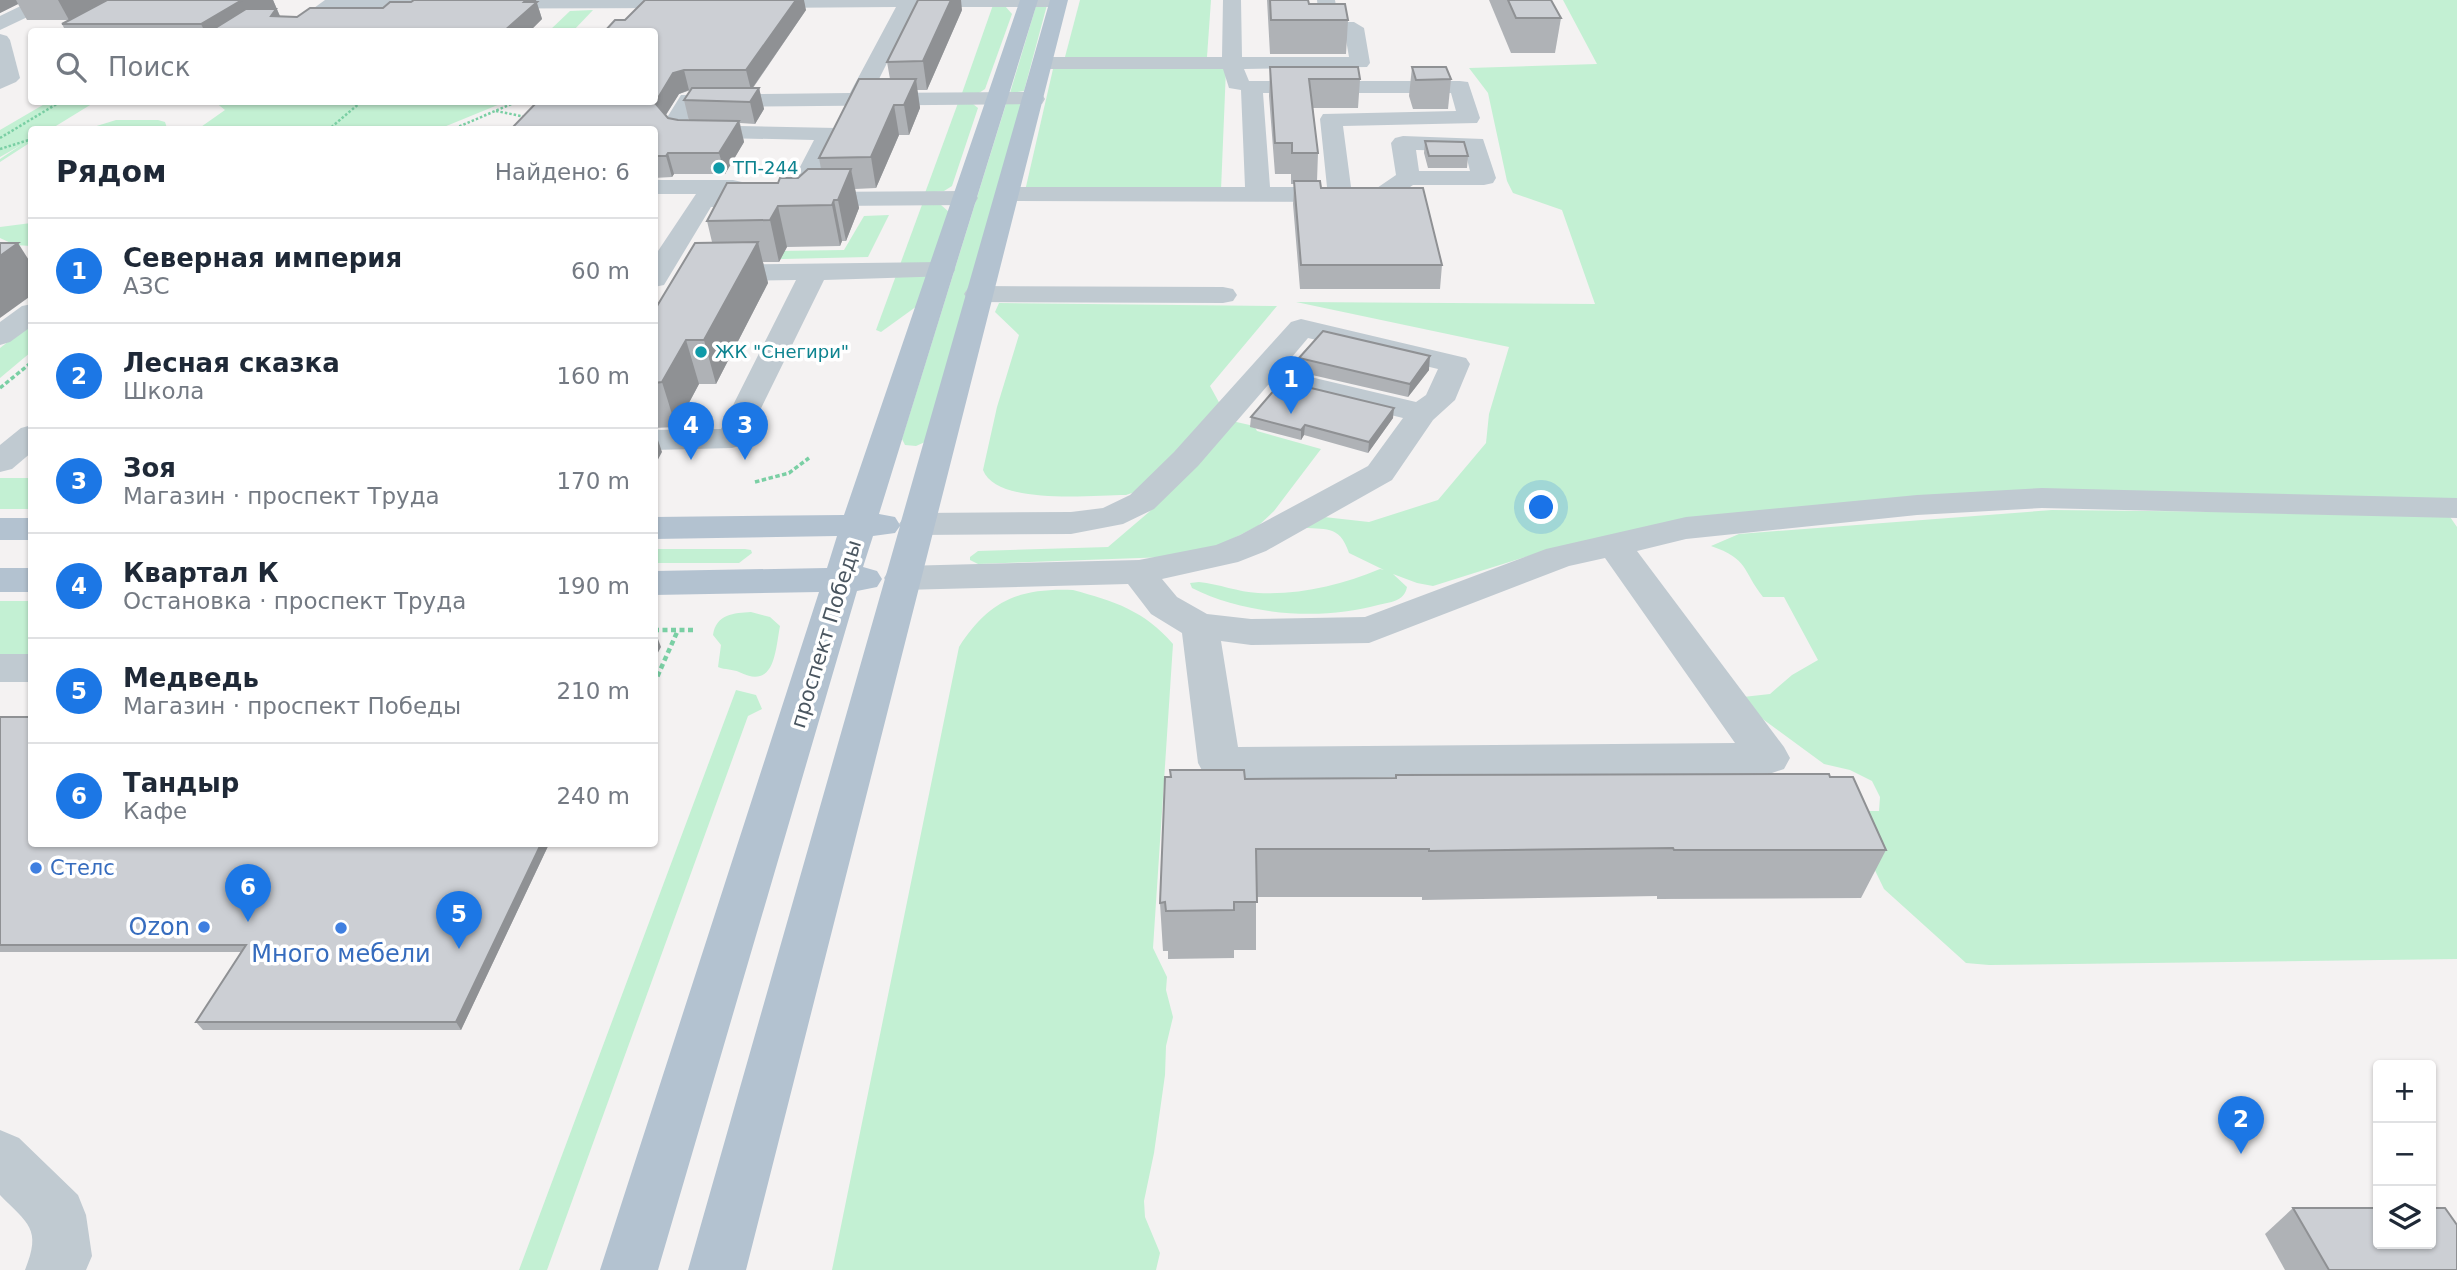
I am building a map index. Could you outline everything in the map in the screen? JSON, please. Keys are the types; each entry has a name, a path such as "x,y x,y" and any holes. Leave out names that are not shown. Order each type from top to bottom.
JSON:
{"main road":[{"name":"проспект Победы","path":"629,1270 858,526 1029,1"},
{"path":"717,1270 978,294 1034,99 1058,1"},
{"path":"658,528 917,524"},
{"path":"0,529 28,528"},
{"path":"658,583 902,578"},
{"path":"0,580 28,580"}],"lane":[{"path":"0,24 48,0 57,0"},
{"path":"1231,0 1231,63 1237,83 1252,87 1460,87 1469,118 1331,119 1340,195"},
{"path":"1043,63 1360,63 1354,28 1330,28 1326,0"},
{"path":"297,28 333,3 1058,1"},
{"path":"857,100 908,2"},
{"path":"0,40 9,78 0,83"},
{"path":"1252,87 1258,195"},
{"path":"799,193 829,133 684,132 674,124 689,100 1034,99"},
{"path":"1007,194 1382,195 1408,178"},
{"path":"658,187 966,198"},
{"path":"658,273 703,200 799,193"},
{"path":"658,276 942,270"},
{"path":"658,440 732,438 814,272"},
{"path":"978,294 1223,295"},
{"path":"0,336 28,315"},
{"path":"902,578 1139,572 1195,562 1234,551 1380,473 1422,413 1439,400 1455,363 1301,328 1186,459 1142,502 1111,517 1071,523 917,524"},
{"path":"1261,374 1422,413"},
{"path":"1139,572 1158,603 1175,615 1200,626 1275,633 1369,630 1559,557 1686,528 1917,505 2042,498 2457,508"},
{"path":"1200,626 1219,763 1769,758 1614,545"},
{"path":"0,668 28,668"},
{"path":"0,1156 58,1215 62,1256 54,1270"}],"path":[{"path":"0,138 55,105"},
{"path":"333,126 357,105"},
{"path":"461,126 509,105"},
{"path":"496,111 531,117"},
{"path":"0,149 28,140"},
{"path":"0,388 28,365"},
{"path":"755,482 789,472 809,458"},
{"path":"658,630 696,630"},
{"path":"658,675 678,630"}],"green space":[{"path":"1080,0 1211,0 1207,57 1065,57"},
{"path":"1563,0 2457,0 2457,502 2043,491 1535,554 1433,586 1393,574 1407,587 1400,598 1356,610 1332,613 1283,613 1259,609 1235,604 1192,588 1190,583 1199,582 1251,592 1290,592 1320,588 1384,570 1349,553 1336,533 1299,527 1324,517 1369,522 1438,500 1486,443 1489,414 1509,347 1296,302 1595,304 1562,210 1513,193 1507,181 1488,93 1469,68 1597,64"},
{"path":"993,5 1005,6 1012,14 985,89 976,95 961,96"},
{"path":"1047,5 1024,91 1010,93 1036,6"},
{"path":"593,10 576,28 552,28 570,11"},
{"path":"1053,69 1226,69 1221,190 1025,191"},
{"path":"1017,102 1021,105 925,442 916,446 905,445 902,439 1006,104"},
{"path":"958,103 973,104 978,108 952,186 944,191 925,193"},
{"path":"43,105 90,105 56,126 28,126 28,144 0,162 0,159 21,145 0,157 0,130"},
{"path":"219,105 498,105 446,126 202,126 225,110"},
{"path":"116,120 158,120 165,122 166,126 97,126"},
{"path":"923,202 941,205 949,212 917,306 881,332 876,330"},
{"path":"889,215 868,257 702,261 723,252 844,250 864,216"},
{"path":"28,223 28,246 15,245 0,238 0,227"},
{"path":"999,303 1277,306 1210,386 1221,406 1138,491 1126,495 1070,497 1025,494 1006,489 992,481 983,470 997,407 1019,335 995,312"},
{"path":"28,326 28,355 0,378 0,348"},
{"path":"1232,421 1321,449 1274,511 1258,526 1216,547 1167,557 978,564 970,560 978,551 1108,547 1149,512"},
{"path":"0,478 28,478 28,509 0,509"},
{"path":"2052,510 2448,514 2457,527 2457,959 1989,965 1966,963 1884,889 1855,829 1859,811 1879,811 1880,797 1872,781 1850,770 1824,764 1734,698 1770,694 1792,675 1818,660 1784,597 1763,597 1739,561 1711,546 1739,534"},
{"path":"658,549 751,550 752,553 739,563 658,563"},
{"path":"1073,590 1102,598 1140,615 1173,644 1153,948 1167,977 1166,990 1173,1017 1166,1046 1165,1075 1154,1153 1144,1201 1145,1217 1160,1253 1156,1270 832,1270 959,647 982,618 1007,600 1036,592"},
{"path":"0,601 28,601 28,661 0,661"},
{"path":"751,612 770,617 780,626 771,666 760,676 718,667 721,645 713,635 722,619 732,614"},
{"path":"736,690 756,695 762,709 748,716 547,1270 519,1270"}],"building":[{"path":"107,0 242,0 201,24 62,24"},
{"path":"645,0 796,0 746,70 684,70 673,73 658,98 658,28 608,28 615,20 625,20"},
{"path":"918,0 951,0 923,61 887,62"},
{"path":"1270,0 1345,4 1348,20 1271,20"},
{"path":"1508,0 1551,0 1561,18 1516,18"},
{"path":"390,2 537,2 508,28 215,28 246,9 276,9 271,16 297,17 310,8 383,8"},
{"path":"1270,67 1358,67 1360,79 1309,79 1318,153 1292,153 1292,143 1275,143"},
{"path":"1412,67 1446,67 1451,79 1416,80"},
{"path":"859,79 916,79 904,105 894,105 871,157 819,158"},
{"path":"692,88 759,88 750,102 684,100"},
{"path":"534,105 657,105 668,118 678,120 739,121 719,153 668,153 666,156 658,156 658,126 514,126"},
{"path":"1425,141 1464,142 1468,156 1429,156"},
{"path":"808,169 851,169 838,200 834,200 832,205 778,206 770,220 707,221 727,183 778,183 780,178 798,178"},
{"path":"1294,181 1320,181 1321,188 1423,188 1442,265 1301,265"},
{"path":"758,242 704,340 686,340 662,382 658,382 658,304 695,243"},
{"path":"0,243 18,243 0,256"},
{"path":"1323,331 1430,356 1410,384 1299,358"},
{"path":"1282,381 1394,408 1369,442 1305,425 1301,430 1251,417"},
{"path":"0,717 28,717 28,847 540,847 456,1022 196,1022 246,945 0,945"},
{"path":"1170,770 1244,770 1245,779 1396,778 1396,775 1829,774 1830,777 1853,777 1886,850 1256,849 1257,902 1234,902 1234,910 1166,911 1165,902 1160,903 1165,777 1171,777"},
{"path":"2293,1208 2373,1208 2373,1249 2436,1249 2436,1208 2445,1208 2457,1225 2457,1270 2329,1270"}],"place":[{"name":"ТП-244","path":"719,168"},
{"name":"ЖК \"Снегири\"","path":"701,352"},
{"name":"Северная империя","path":"1291,414"},
{"name":"Квартал К","path":"691,460"},
{"name":"Зоя","path":"745,460"},
{"name":"Стелс","path":"36,868"},
{"name":"Тандыр","path":"248,922"},
{"name":"Ozon","path":"204,927"},
{"name":"Много мебели","path":"341,928"},
{"name":"Медведь","path":"459,949"},
{"name":"Лесная сказка","path":"2241,1154"}]}
